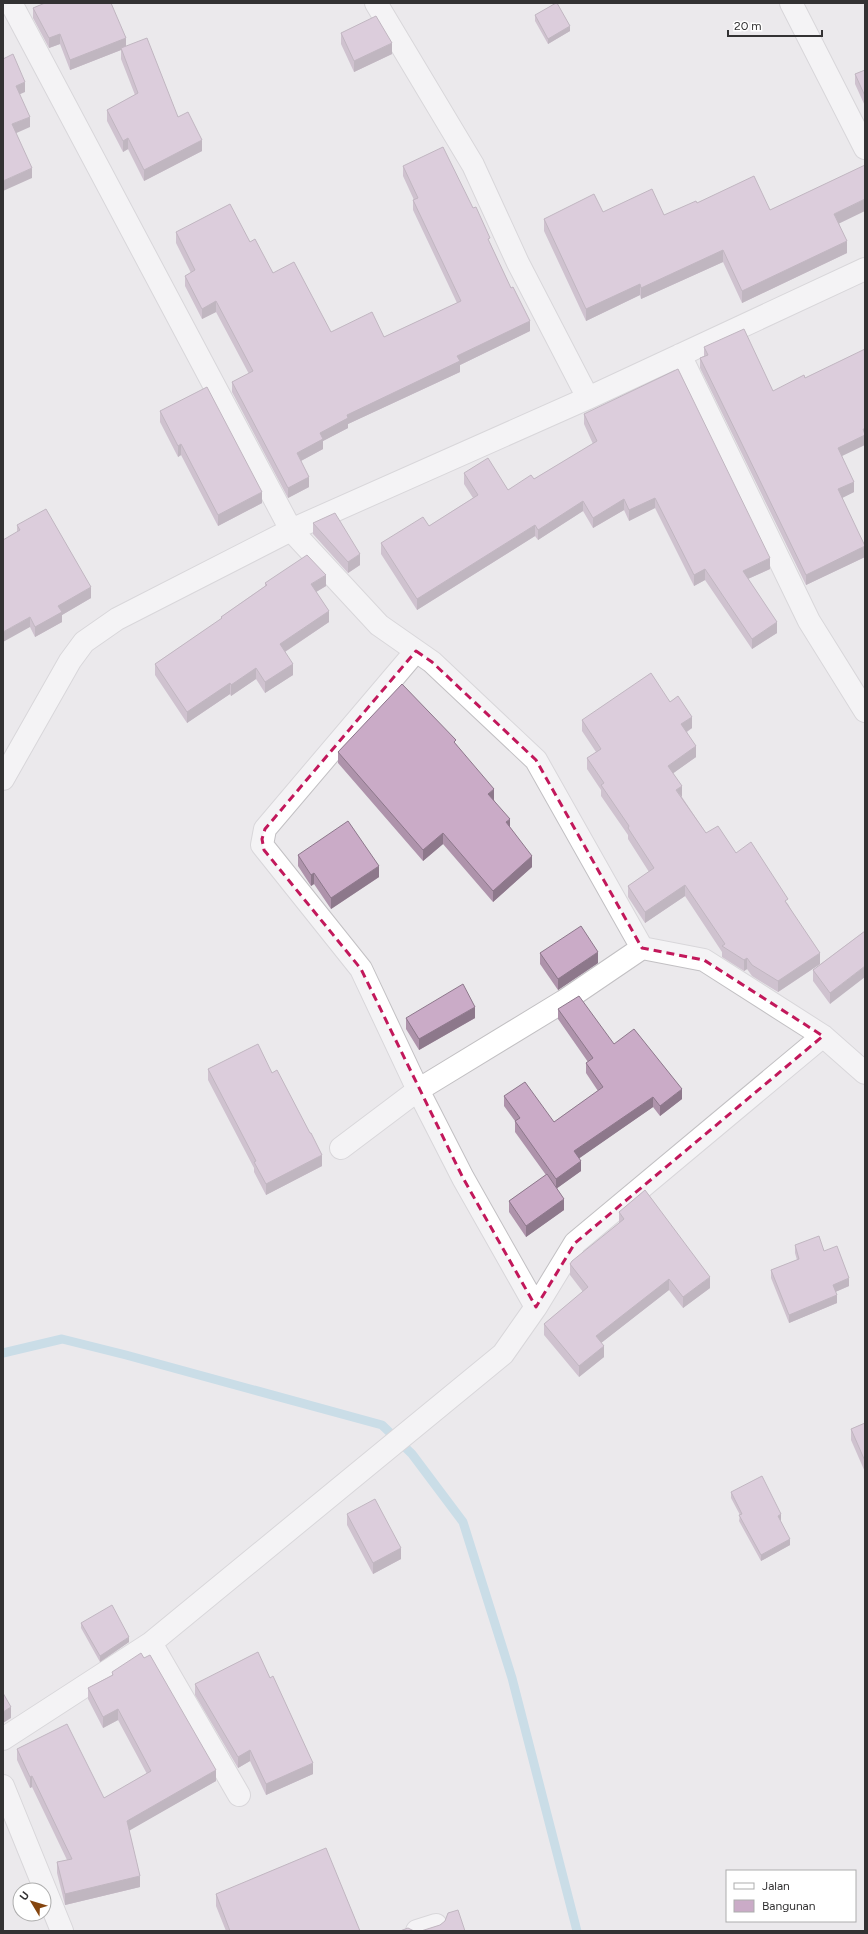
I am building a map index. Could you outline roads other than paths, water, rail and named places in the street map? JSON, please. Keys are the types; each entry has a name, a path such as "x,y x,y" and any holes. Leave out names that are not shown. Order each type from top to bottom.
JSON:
{"street":[{"path":"376,3 473,165 518,263 588,398"},
{"path":"791,3 865,148"},
{"path":"8,4 291,530 379,625 432,662 536,760 642,948"},
{"path":"3,779 70,660 84,642 117,619 291,530 588,398 865,269"},
{"path":"680,355 809,621 865,711"},
{"path":"416,651 266,829 262,845 361,969 418,1090 463,1178 536,1307"},
{"path":"341,1148 418,1090 564,1000 642,948 704,960 823,1036 865,1073"},
{"path":"3,1739 152,1643 503,1354 536,1307 575,1243 823,1036"},
{"path":"152,1643 239,1795"},
{"path":"3,1786 62,1931"}],"waterway":[{"path":"3,1353 62,1339 382,1425 412,1454 463,1522 512,1678 577,1931"}]}
